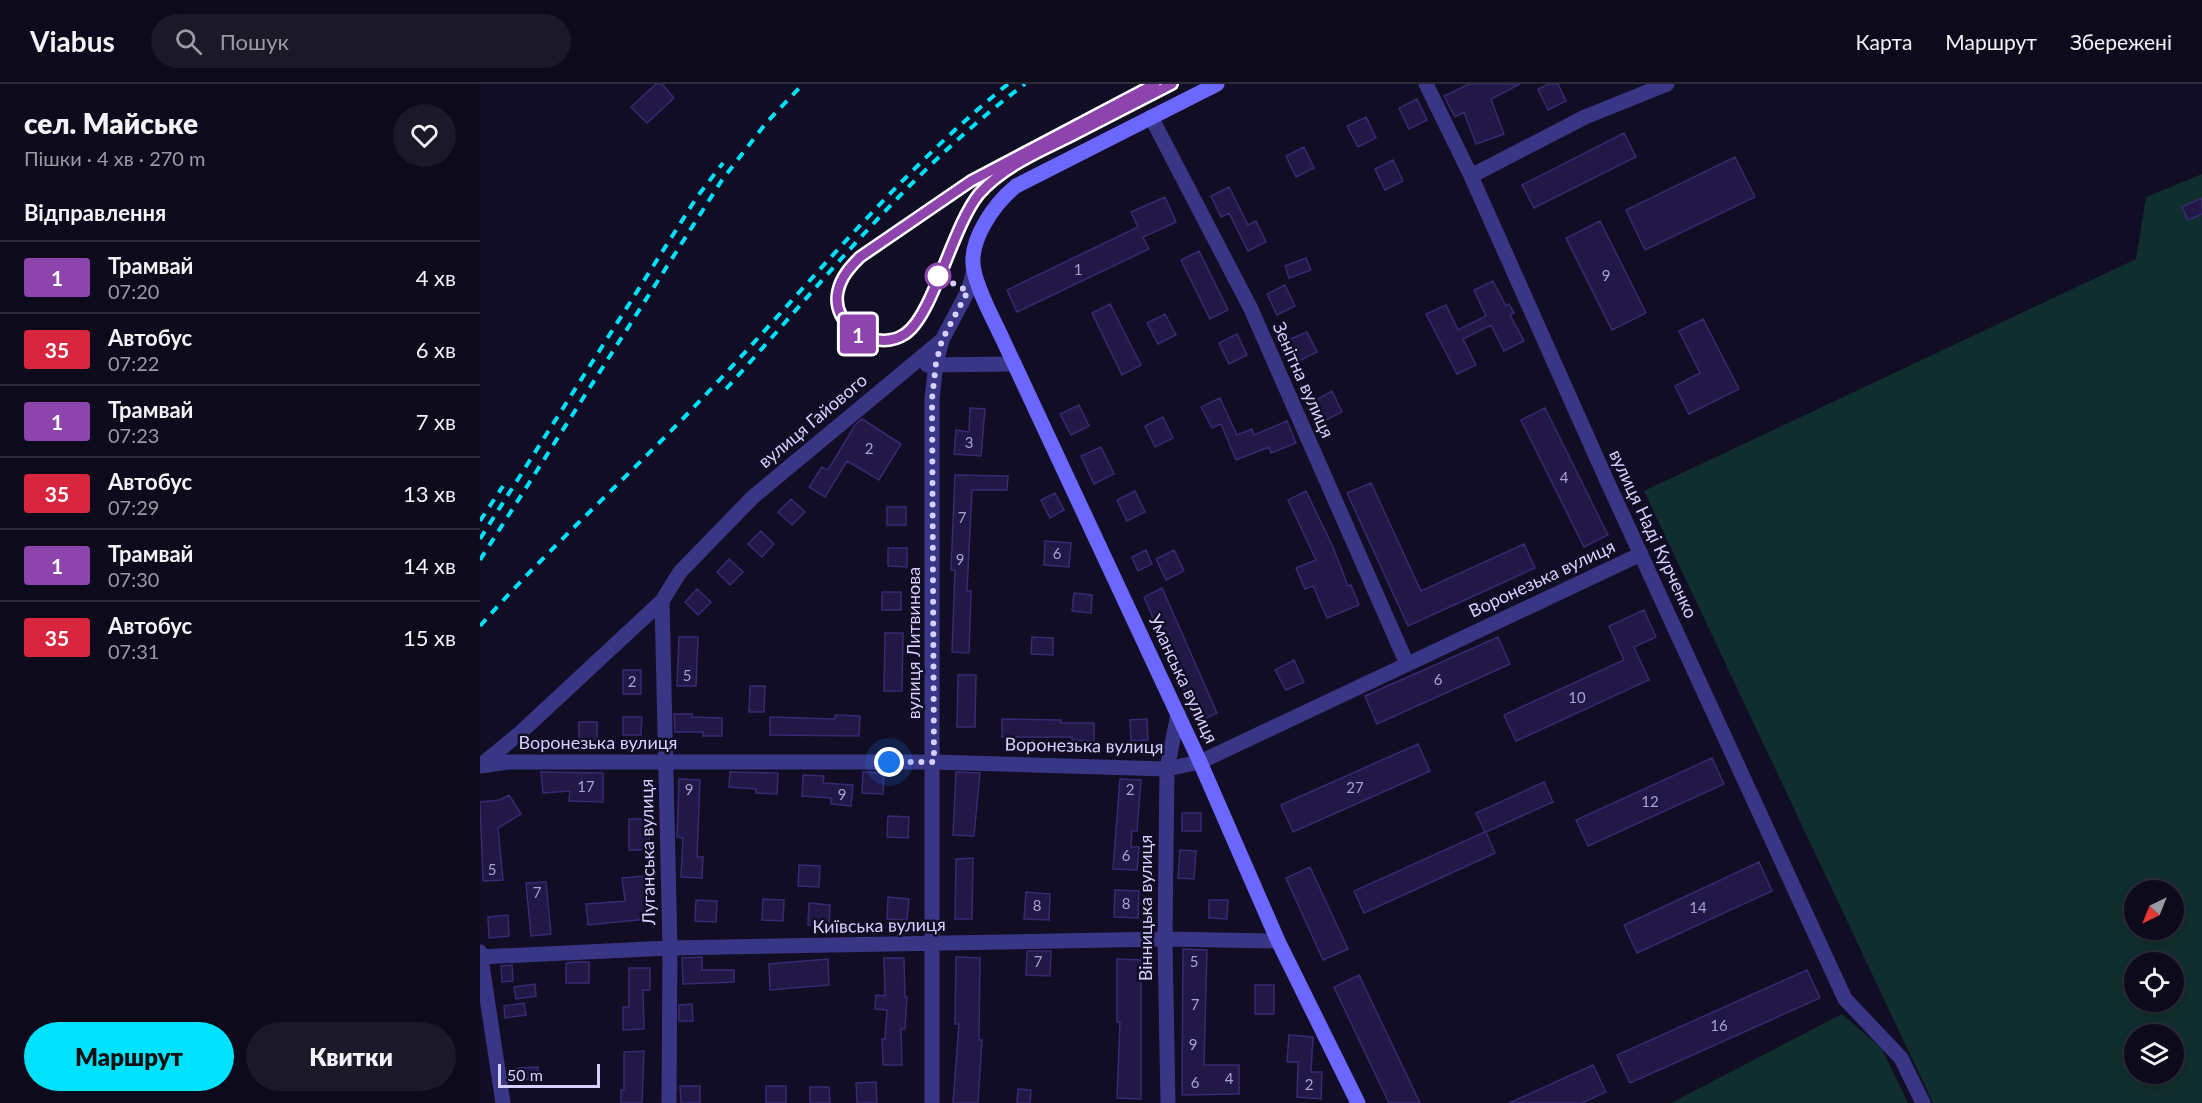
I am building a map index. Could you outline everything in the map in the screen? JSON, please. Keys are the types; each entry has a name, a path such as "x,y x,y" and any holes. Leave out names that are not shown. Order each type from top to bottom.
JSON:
{"street":[{"name":"вулиця Гайового","path":"480,766 520,733 662,601 680,572 753,497 814,449 904,369 942,340 968,291 974,270 976,245 987,220 1005,194 1035,176 1217,84"},
{"name":"вулиця Наді Курченко","path":"1426,84 1471,176 1845,999 1901,1058 1923,1103"},
{"path":"1471,176 1585,117 1667,84"},
{"name":"Зенітна вулиця","path":"1151,117 1251,309 1407,664"},
{"name":"Уманська вулиця","path":"974,270 1014,364 1200,762 1278,941 1358,1103"},
{"name":"вулиця Литвинова","path":"932,1103 934,762 932,399 936,363 942,340"},
{"path":"904,369 936,363 1014,364"},
{"name":"Воронезька вулиця","path":"480,766 508,762 934,762 1167,769 1200,762 1641,554"},
{"name":"Луганська вулиця","path":"662,601 670,948 669,1103"},
{"name":"Вінницька вулиця","path":"1168,1103 1165,939 1167,769 1178,714"},
{"name":"Київська вулиця","path":"480,956 670,948 1165,939 1278,941"},
{"path":"480,956 503,1103"}],"green space":[{"path":"2202,174 2202,1103 1933,1103 1644,491 2136,259 2146,197"},
{"path":"1842,1014 1882,1049 1908,1103 1671,1103"}],"building":[{"path":"656,84 662,84 674,98 647,123 631,107"},
{"path":"1469,84 1520,84 1491,99 1504,134 1476,144 1464,112 1455,117 1444,96"},
{"path":"1549,84 1558,84 1566,101 1548,110 1538,89"},
{"path":"1417,99 1427,120 1409,129 1399,108"},
{"path":"1366,117 1376,138 1358,147 1347,126"},
{"path":"1624,133 1636,157 1534,208 1522,185"},
{"path":"1304,147 1314,168 1296,177 1286,156"},
{"path":"1735,157 1755,197 1645,250 1626,210"},
{"path":"1393,160 1403,181 1385,190 1375,169"},
{"path":"1229,187 1248,225 1256,221 1266,242 1248,251 1229,213 1221,217 1211,196"},
{"path":"1165,197 1176,222 1143,237 1149,249 1017,312 1007,290 1138,227 1131,212"},
{"path":"2202,198 2202,214 2188,220 2182,207"},
{"path":"1600,221 1646,313 1612,330 1566,238"},
{"path":"1199,251 1228,310 1210,319 1181,260"},
{"path":"1306,258 1311,270 1289,278 1285,266"},
{"path":"1493,281 1506,306 1509,304 1514,313 1510,315 1524,341 1504,351 1491,325 1463,339 1476,365 1457,374 1426,314 1446,305 1458,330 1486,316 1474,290"},
{"path":"1285,285 1295,306 1277,315 1267,294"},
{"path":"1110,304 1141,365 1122,375 1092,313"},
{"path":"1165,314 1176,335 1158,344 1147,323"},
{"path":"1703,319 1739,389 1689,414 1675,386 1700,373 1679,331"},
{"path":"1307,332 1317,352 1299,361 1288,340"},
{"path":"1237,334 1247,355 1229,364 1219,343"},
{"path":"1332,391 1342,412 1324,421 1314,401"},
{"path":"1220,398 1237,435 1252,429 1254,435 1287,421 1296,443 1271,453 1269,447 1236,460 1221,424 1212,428 1201,407"},
{"path":"1079,405 1089,426 1071,435 1060,414"},
{"path":"970,408 985,409 981,456 954,454 956,430 969,432"},
{"path":"1545,408 1608,535 1584,547 1521,420"},
{"path":"1163,417 1173,438 1155,447 1145,426"},
{"path":"862,419 901,444 879,480 847,461 825,497 809,487 822,467 828,470 855,425"},
{"path":"1101,447 1114,474 1094,484 1081,456"},
{"path":"955,475 1008,476 1007,490 972,490 967,591 971,591 969,653 952,652 955,570 951,570"},
{"path":"1371,483 1421,591 1524,544 1535,568 1408,626 1347,493"},
{"path":"1135,491 1145,512 1127,521 1117,500"},
{"path":"1306,491 1333,547 1348,586 1351,585 1359,605 1327,618 1313,586 1305,589 1296,568 1316,560 1288,500"},
{"path":"1055,493 1064,510 1050,518 1041,500"},
{"path":"791,499 805,512 792,525 778,512"},
{"path":"887,507 906,507 906,525 887,525"},
{"path":"761,531 774,544 762,557 748,544"},
{"path":"1045,541 1071,543 1069,567 1044,565"},
{"path":"888,548 907,548 907,567 888,566"},
{"path":"1146,550 1152,564 1138,571 1132,557"},
{"path":"1174,550 1184,571 1166,580 1156,559"},
{"path":"729,559 743,572 730,585 717,572"},
{"path":"1162,588 1217,713 1198,722 1144,597"},
{"path":"697,589 711,602 698,615 685,602"},
{"path":"882,592 901,592 901,610 882,610"},
{"path":"1074,593 1092,595 1091,613 1072,611"},
{"path":"1644,610 1656,637 1634,647 1649,680 1516,741 1504,715 1624,660 1609,626"},
{"path":"885,633 903,633 902,691 884,691"},
{"path":"679,637 698,637 696,686 677,686"},
{"path":"1032,637 1053,638 1053,655 1031,654"},
{"path":"1498,637 1510,664 1377,724 1365,696"},
{"path":"1294,660 1304,682 1286,690 1275,670"},
{"path":"623,670 641,670 641,694 623,694"},
{"path":"958,675 976,675 975,727 957,727"},
{"path":"750,686 765,686 764,712 749,712"},
{"path":"674,714 722,718 722,736 703,736 703,732 675,732"},
{"path":"835,715 860,716 859,736 770,735 770,717 835,719"},
{"path":"623,717 642,717 641,735 623,735"},
{"path":"1002,719 1094,723 1094,741 1072,740 1072,737 1002,737"},
{"path":"1147,719 1148,740 1131,741 1130,720"},
{"path":"579,722 597,722 597,740 579,740"},
{"path":"1418,744 1430,771 1293,832 1281,805"},
{"path":"1712,758 1724,784 1588,846 1576,820"},
{"path":"541,772 603,773 603,802 569,801 570,791 543,793"},
{"path":"730,772 778,773 777,794 756,793 756,789 729,787"},
{"path":"863,772 884,773 883,794 862,793"},
{"path":"956,772 980,773 974,836 953,835"},
{"path":"803,775 824,776 823,783 853,785 851,806 831,804 831,798 802,796"},
{"path":"679,779 700,780 697,857 703,857 702,878 681,877 683,838 677,837"},
{"path":"1120,779 1141,780 1137,831 1132,831 1131,847 1139,847 1137,870 1113,869"},
{"path":"1544,782 1553,802 1486,832 1495,853 1364,913 1354,891 1485,832 1476,813"},
{"path":"509,795 521,814 498,828 503,880 483,881 480,802 500,800"},
{"path":"1182,813 1201,813 1201,831 1182,831"},
{"path":"888,816 909,817 908,838 887,837"},
{"path":"629,819 649,819 649,850 629,850"},
{"path":"1180,850 1196,851 1194,879 1178,878"},
{"path":"973,858 972,919 955,919 956,859"},
{"path":"1759,862 1772,891 1637,953 1624,925"},
{"path":"799,865 820,866 819,887 798,886"},
{"path":"1310,867 1348,949 1323,960 1286,878"},
{"path":"643,876 647,919 588,925 586,904 625,901 622,878"},
{"path":"546,882 551,934 531,936 526,883"},
{"path":"1115,890 1139,891 1138,918 1114,917"},
{"path":"1026,892 1050,894 1049,920 1024,919"},
{"path":"888,897 909,899 907,920 887,919"},
{"path":"763,899 784,900 783,921 762,920"},
{"path":"696,900 717,901 716,922 695,921"},
{"path":"1209,900 1228,900 1227,919 1209,918"},
{"path":"809,903 830,905 829,926 808,925"},
{"path":"508,915 509,936 489,938 488,917"},
{"path":"1183,949 1207,950 1204,1065 1239,1065 1239,1094 1182,1095"},
{"path":"1027,951 1051,951 1050,976 1026,975"},
{"path":"702,957 702,970 734,970 734,982 683,984 682,958"},
{"path":"956,957 980,958 979,1040 982,1040 978,1103 953,1103 959,1024 955,1024"},
{"path":"884,958 904,958 905,997 907,997 905,1029 901,1029 902,1065 883,1065 882,1039 885,1039 887,1010 875,1009 876,995 885,996"},
{"path":"828,959 829,985 770,990 769,964"},
{"path":"1117,959 1141,960 1141,1099 1117,1098 1120,1022 1117,1022"},
{"path":"589,962 589,983 566,983 566,963"},
{"path":"512,965 513,981 502,982 501,966"},
{"path":"629,968 650,968 650,990 643,990 644,1029 623,1030 623,1007 629,1007"},
{"path":"1807,970 1820,998 1630,1083 1617,1055"},
{"path":"1359,975 1420,1103 1389,1103 1334,987"},
{"path":"535,984 536,996 516,999 514,987"},
{"path":"1255,985 1274,985 1274,1014 1255,1014"},
{"path":"524,1003 526,1015 505,1018 504,1006"},
{"path":"692,1004 693,1021 679,1021 679,1005"},
{"path":"1289,1035 1313,1037 1311,1072 1322,1072 1321,1099 1297,1097 1298,1062 1287,1062"},
{"path":"644,1051 642,1103 621,1103 621,1090 624,1090 624,1052"},
{"path":"1593,1065 1606,1092 1582,1103 1509,1103"},
{"path":"538,1067 538,1079 517,1080 517,1068"},
{"path":"876,1082 877,1103 857,1103 856,1083"},
{"path":"680,1086 700,1086 700,1103 681,1103"},
{"path":"766,1086 786,1086 786,1103 766,1103"},
{"path":"810,1087 829,1087 830,1103 810,1103"},
{"path":"1018,1089 1031,1090 1030,1103 1017,1103"}],"tram line":[{"path":"1155,84 971,181 860,257 841,281 838,304 842,316 858,333 870,338 894,339 905,334 924,310 969,209 988,184 1022,161 1172,84"},
{"name":"1","path":"1155,84 1039,143 971,181 860,257 849,268 838,292 838,304 849,325 858,334 882,343 896,340 909,332 922,315 966,214 978,195 992,181 1008,169 1046,148 1172,84"}],"railway":[{"path":"480,560 722,180 766,123 803,84"},
{"path":"480,626 536,565 683,419 891,193 967,119 1008,84"},
{"path":"726,389 905,190 983,117 1025,84"},
{"path":"480,539 697,197 723,163"},
{"path":"480,521 503,486"}],"route":[{"path":"889,762 934,762 932,399 936,363 942,340 968,291 938,276"}]}
